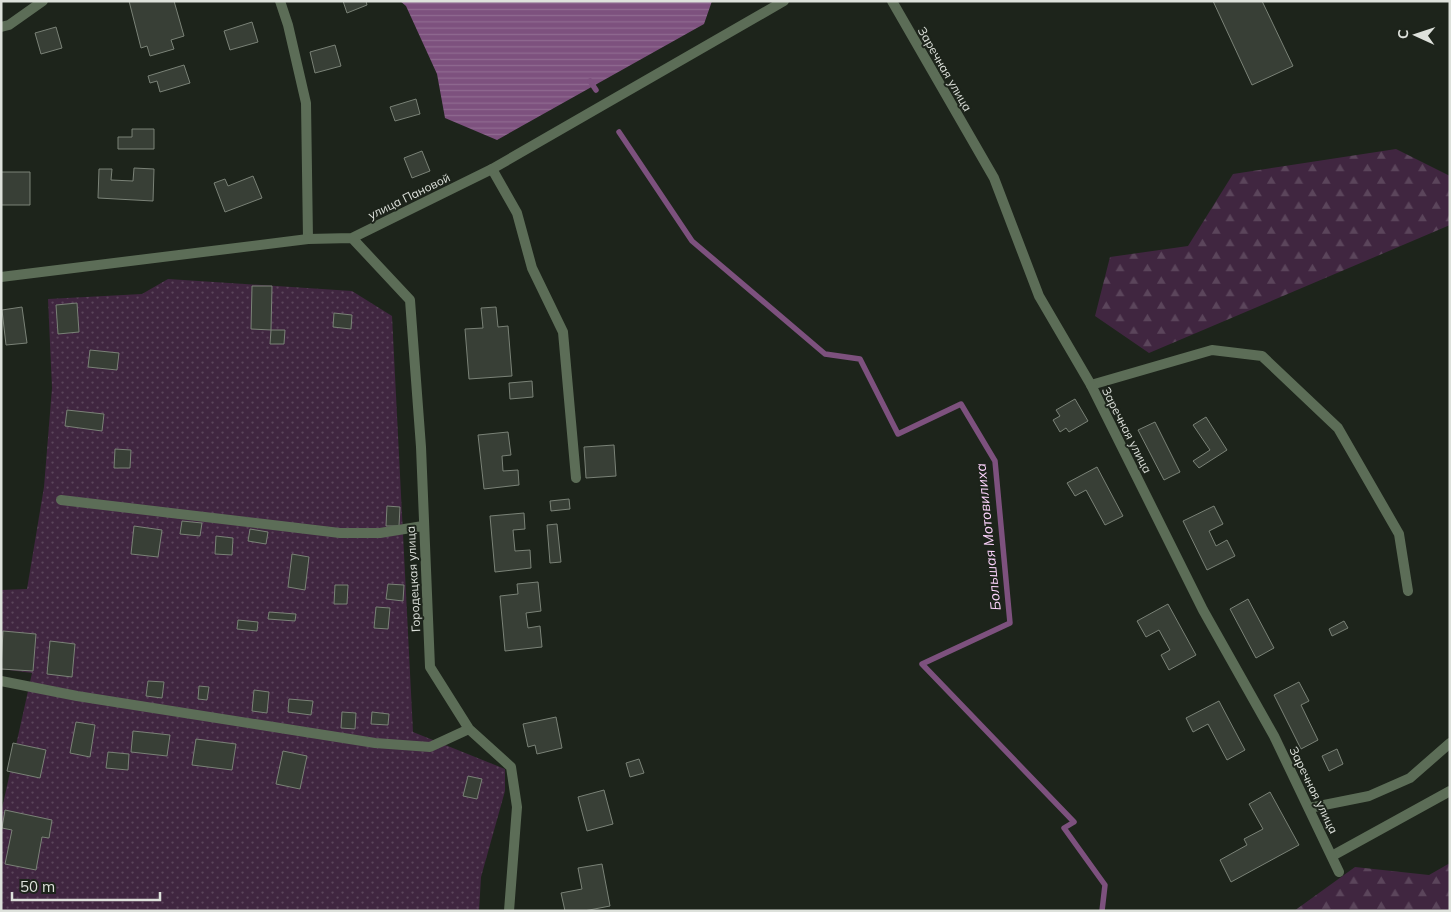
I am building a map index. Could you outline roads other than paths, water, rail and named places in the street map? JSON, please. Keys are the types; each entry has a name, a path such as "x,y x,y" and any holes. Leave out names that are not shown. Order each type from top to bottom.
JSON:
{"street":[{"path":"1,27 9,25 43,1"},
{"path":"280,1 288,26 306,103 308,239"},
{"name":"улица Пановой","path":"1,277 308,239 352,238 492,169 784,1"},
{"name":"Заречная улица","path":"892,1 994,178 1039,296 1091,386 1203,610 1274,736 1339,872"},
{"path":"492,169 517,213 532,268 563,332 576,478"},
{"name":"Городецкая улица","path":"352,238 410,300 421,448 430,667 469,729 511,767 517,808 509,911"},
{"path":"1091,386 1212,350 1262,356 1338,428 1399,534 1408,591"},
{"path":"61,500 340,533 380,533 423,526"},
{"path":"1,681 375,744 430,747 469,729"},
{"path":"1309,808 1369,796 1410,778 1450,743"},
{"path":"1332,856 1450,791"}],"waterway":[{"name":"Большая Мотовилиха","path":"590,81 596,90"},
{"name":"Большая Мотовилиха","path":"619,132 692,241 825,354 860,359 898,434 961,404 995,461 1010,623 922,664 1074,822 1064,828 1105,885 1102,911"}]}
